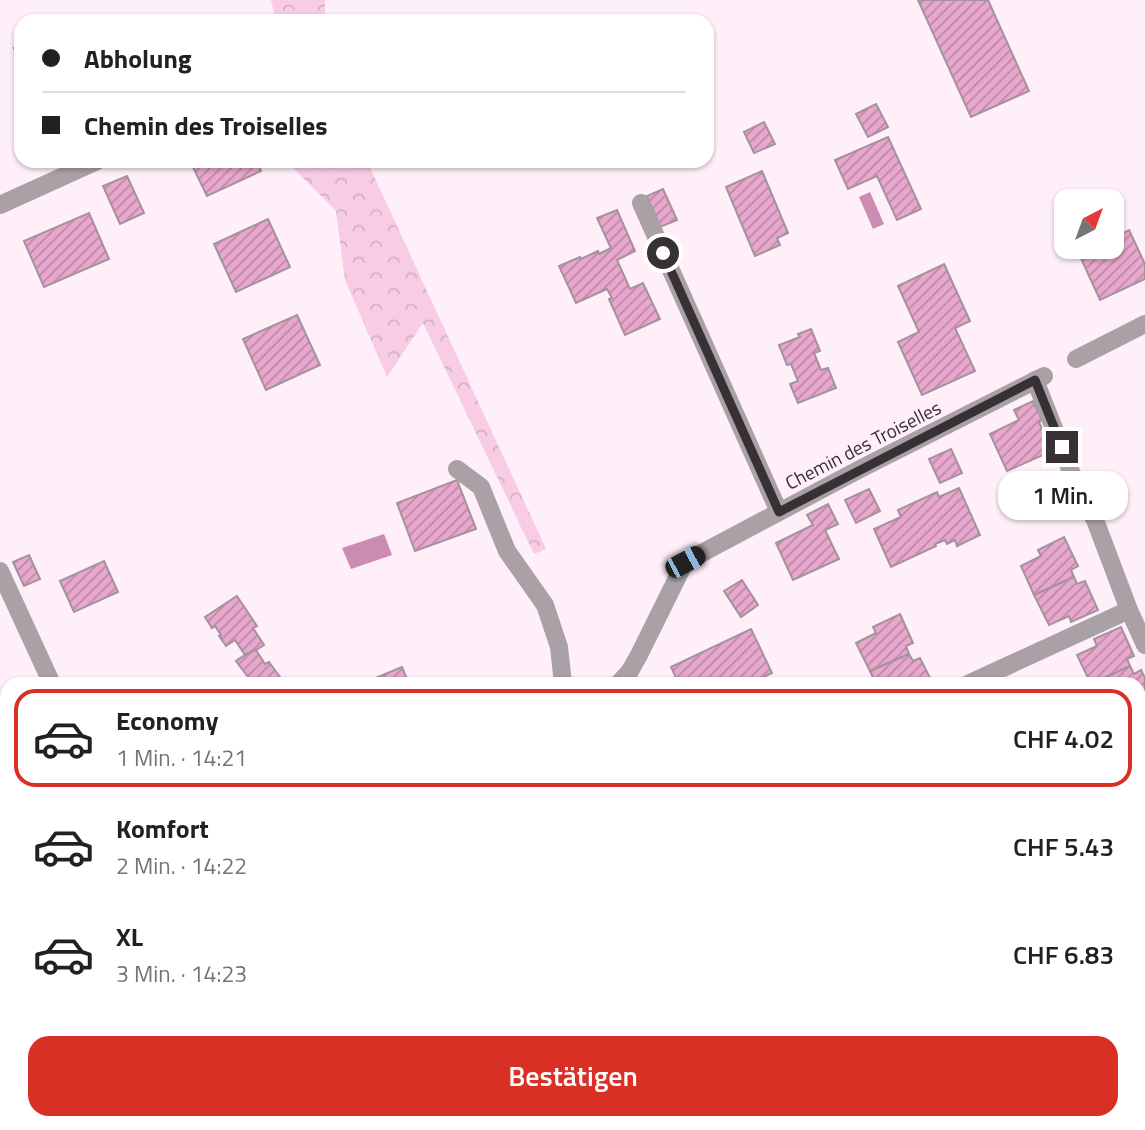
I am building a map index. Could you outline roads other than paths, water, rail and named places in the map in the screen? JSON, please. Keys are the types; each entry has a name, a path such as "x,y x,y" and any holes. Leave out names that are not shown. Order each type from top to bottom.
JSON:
{"street":[{"path":"0,205 82,168"},
{"path":"641,204 779,512"},
{"path":"1076,359 1145,324"},
{"name":"Chemin des Troiselles","path":"624,677 639,656 685,562 1039,378 1079,492 1095,520 1145,645"},
{"path":"457,469 481,487 507,551 545,605 559,647 562,677"},
{"path":"0,571 49,677"},
{"path":"983,677 1129,610"}]}
